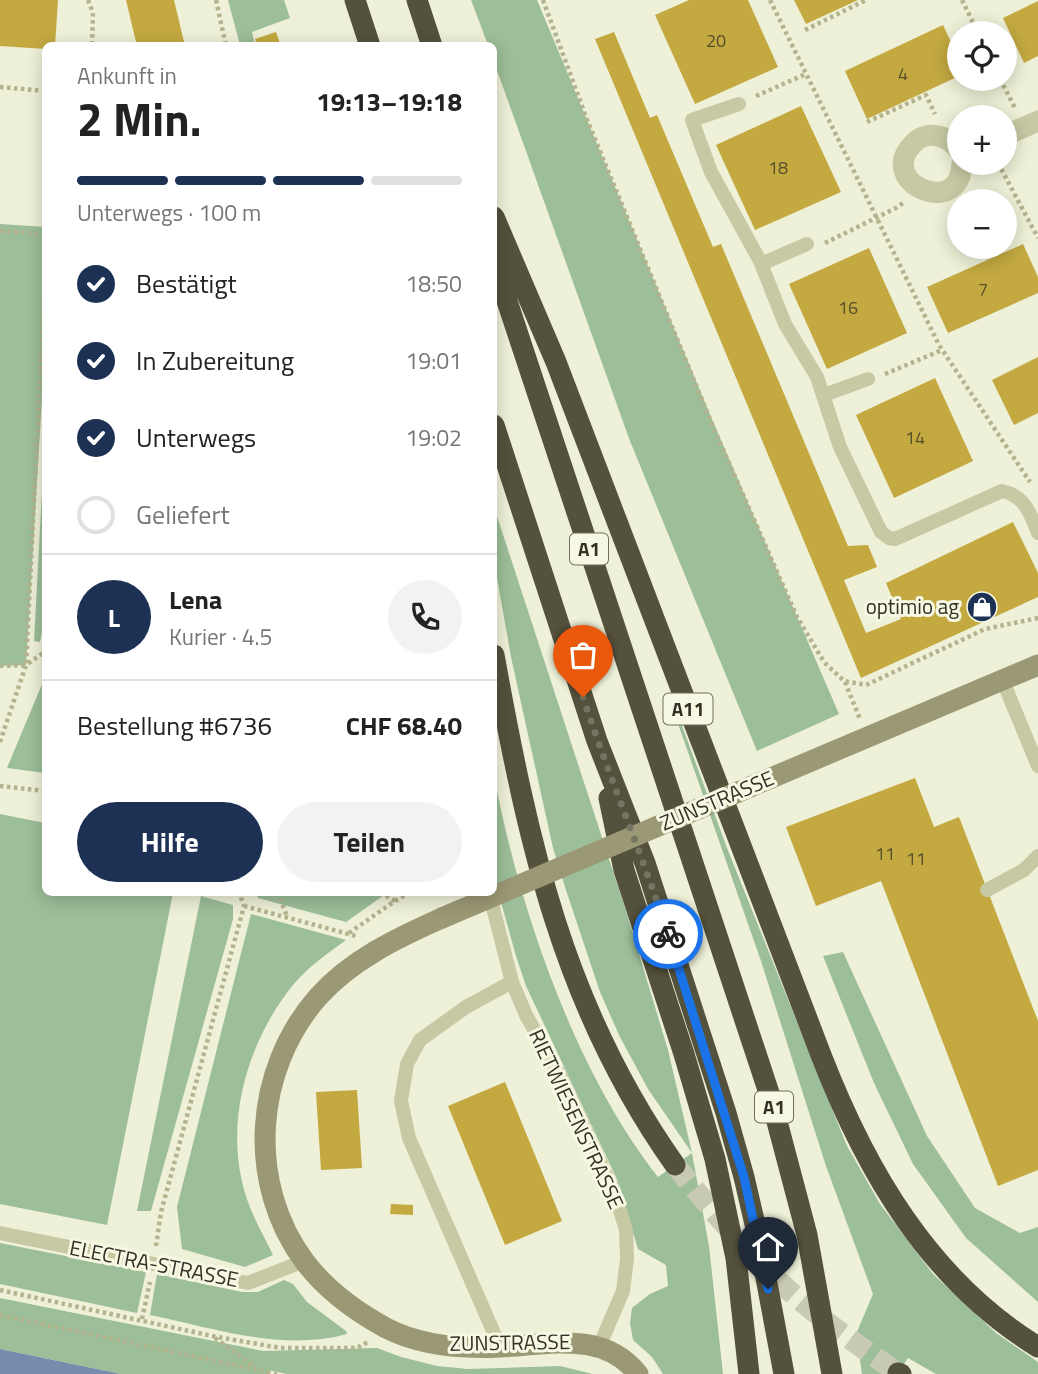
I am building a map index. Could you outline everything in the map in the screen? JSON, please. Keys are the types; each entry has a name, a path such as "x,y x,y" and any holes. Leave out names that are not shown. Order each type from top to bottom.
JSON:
{"highway":[{"path":"355,0 369,42"},
{"path":"417,0 431,42"},
{"name":"A11","path":"497,224 556,362 824,1065 855,1135 887,1194 929,1252 1005,1325 1038,1347"},
{"name":"A1","path":"497,262 507,301 771,1099 807,1235 832,1374"},
{"name":"A1","path":"497,434 597,741 645,863 726,1113 760,1246 784,1374"},
{"path":"497,672 512,755 534,850 568,959 589,1015 610,1060 641,1115 675,1165"},
{"path":"597,741 624,870 702,1112 726,1205 736,1258 748,1374"}],"street":[{"path":"947,140 935,135 917,140 910,147 905,165 906,174 918,188 936,193 945,190 960,175"},
{"name":"ZUNSTRASSE","path":"497,895 1038,665"},
{"name":"ZUNSTRASSE","path":"496,896 383,947 352,967 316,999 275,1069 268,1095 264,1145 268,1174 281,1217 304,1261 344,1302 391,1330 421,1341 449,1346 500,1348 582,1342 619,1356 638,1374"}],"lane":[{"path":"739,104 692,120 711,172 761,264 785,324 817,377 846,459 881,532 895,539 1002,491 1019,498 1027,506 1038,533"},
{"path":"761,264 807,244"},
{"path":"824,394 868,379"},
{"path":"1002,679 1032,736 1038,766"},
{"path":"987,890 1024,870 1038,856"},
{"name":"RIETWIESENSTRASSE","path":"490,896 512,982 526,1015 562,1079 614,1191 626,1230 627,1259 623,1291 599,1347"},
{"path":"500,1348 409,1138 401,1101 407,1064 420,1040 466,1007 512,982"},
{"name":"ELECTRA-STRASSE","path":"0,1233 248,1283 304,1261"}],"path":[{"path":"88,0 93,13 92,42"},
{"path":"216,0 225,42"},
{"path":"543,0 586,117 714,429 797,617 824,662 844,681 862,721"},
{"path":"770,0 942,350 1031,483"},
{"path":"805,30 866,0"},
{"path":"962,0 972,21"},
{"path":"739,104 806,74"},
{"path":"0,87 42,91"},
{"path":"1005,91 1022,128"},
{"path":"867,122 926,95 937,119"},
{"path":"1004,175 1038,238"},
{"path":"807,244 824,244 877,219 898,207 918,188"},
{"path":"0,231 42,234"},
{"path":"0,742 26,665 42,336"},
{"path":"868,379 902,368 942,350"},
{"path":"844,681 866,685 985,629 1038,618"},
{"path":"0,666 26,665 42,653"},
{"path":"0,786 42,791"},
{"path":"161,1212 244,906 240,896"},
{"path":"279,896 287,917"},
{"path":"388,896 405,907"},
{"path":"348,933 404,896"},
{"path":"244,906 348,933 383,947"},
{"path":"0,1290 212,1336 281,1348 358,1348 391,1330"},
{"path":"0,1315 277,1374"},
{"path":"212,1336 258,1369"}],"green space":[{"path":"228,0 284,0 290,18 252,32 254,42 239,42"},
{"path":"471,0 537,0 711,417 839,714 757,751 630,441 497,70 497,42 487,42"},
{"path":"0,224 42,227 42,398 26,665 0,666"},
{"path":"42,491 42,631 40,642 34,641"},
{"path":"497,516 627,914 668,1050 692,1153 648,1089 600,992 553,848 511,657 497,578"},
{"path":"42,684 42,773 7,768"},
{"path":"670,693 727,848 847,1146 880,1204 933,1274 996,1333 1038,1362 1038,1374 936,1374 908,1358 897,1374 862,1374 856,1334 873,1294 826,1166 761,961 668,695"},
{"path":"497,789 518,878 554,986 601,1088 628,1135 658,1177 692,1153 709,1246 723,1374 663,1374 652,1357 633,1340 630,1323 632,1308 650,1294 668,1286 666,1265 638,1249 617,1179 526,986 497,888"},
{"path":"0,814 42,822 42,896 172,896 107,1225 0,1204"},
{"path":"201,896 233,905 233,919 151,1211 137,1211"},
{"path":"257,896 383,896 346,922"},
{"path":"251,914 346,940 312,966 293,985 277,1007 252,1058 244,1085 237,1141 246,1196 273,1255 245,1267 182,1249 177,1207"},
{"path":"843,952 927,1136 975,1208 1020,1233 1038,1227 1038,1302 966,1238 913,1164 874,1083 823,956"},
{"path":"0,1243 146,1272 137,1313 0,1284"},
{"path":"157,1274 242,1292 258,1292 284,1280 293,1284 307,1302 347,1334 322,1339 273,1339 150,1315"},
{"path":"0,1298 263,1351 377,1348 437,1366 468,1369 560,1366 593,1374 287,1374 268,1370 268,1374 121,1374 0,1349"}],"water":[{"path":"0,1349 121,1374 0,1374"}],"building":[{"path":"0,0 58,0 55,42 42,42 42,49 0,46"},
{"path":"126,0 174,0 184,42 136,42"},
{"path":"689,0 748,0 778,67 695,104 655,15"},
{"path":"794,0 858,0 806,24"},
{"path":"1038,1 1038,56 1024,63 1017,48 1017,21 1004,21 1003,18"},
{"path":"943,25 947,34 947,82 867,119 845,71"},
{"path":"276,32 280,42 256,42 255,39"},
{"path":"614,32 650,118 657,115 713,247 721,244 848,546 868,545 877,567 844,580 866,633 901,619 886,583 1013,522 1038,573 1038,597 861,678 595,39"},
{"path":"801,106 841,192 755,230 716,145"},
{"path":"1023,244 1038,277 1038,293 948,333 927,287 990,259 1017,259 1017,247"},
{"path":"869,248 907,333 827,369 789,284"},
{"path":"1038,357 1038,413 1014,425 992,380"},
{"path":"935,378 973,461 894,498 856,415"},
{"path":"915,778 934,827 959,817 1038,1021 1038,1170 998,1186 881,881 816,906 786,827"},
{"path":"505,1082 562,1221 505,1245 448,1106"},
{"path":"357,1090 362,1168 321,1170 316,1092"},
{"path":"391,1204 413,1205 413,1215 390,1214"}],"tunnel":[{"path":"675,1165 740,1242 783,1285 824,1320 898,1373"}],"way so far":[{"path":"583,697 597,741 645,863 668,934"}],"place":[{"name":"optimio ag","path":"982,607"}],"route":[{"path":"668,934 726,1113 744,1177 768,1289"}]}
